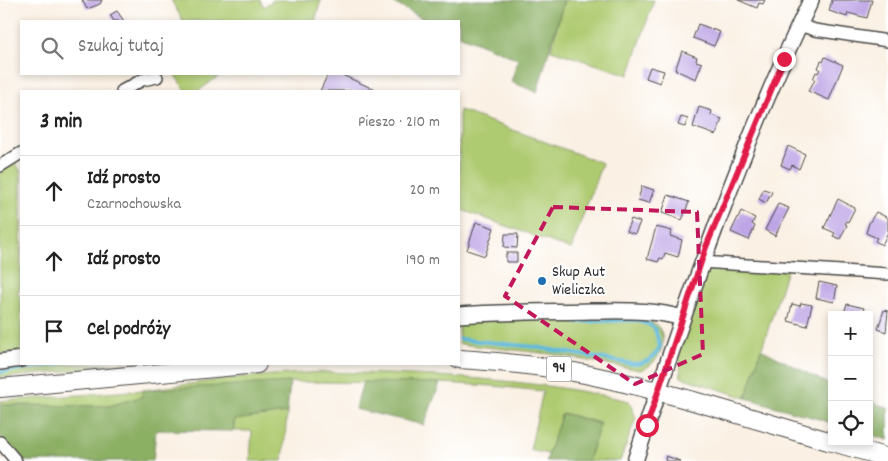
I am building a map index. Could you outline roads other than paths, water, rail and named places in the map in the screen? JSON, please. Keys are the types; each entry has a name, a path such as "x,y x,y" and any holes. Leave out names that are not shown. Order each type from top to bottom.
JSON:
{"main road":[{"name":"94","path":"460,359 559,369 658,391 828,441"},
{"path":"0,388 247,365"},
{"name":"94","path":"846,446 888,458"}],"street":[{"path":"635,461 701,262 746,147 811,0"},
{"path":"799,26 888,41"},
{"path":"124,90 142,80 157,77"},
{"path":"0,166 20,153"},
{"path":"701,262 888,274"},
{"path":"460,315 506,312 626,311 667,313 682,318"},
{"path":"0,362 20,359"},
{"path":"0,442 16,461"}],"waterway":[{"path":"460,339 535,347 633,364 649,360 660,346 655,329 636,320 575,322"},
{"path":"0,372 52,365"}],"place":[{"name":"Skup Aut Wieliczka","path":"542,281"}]}
